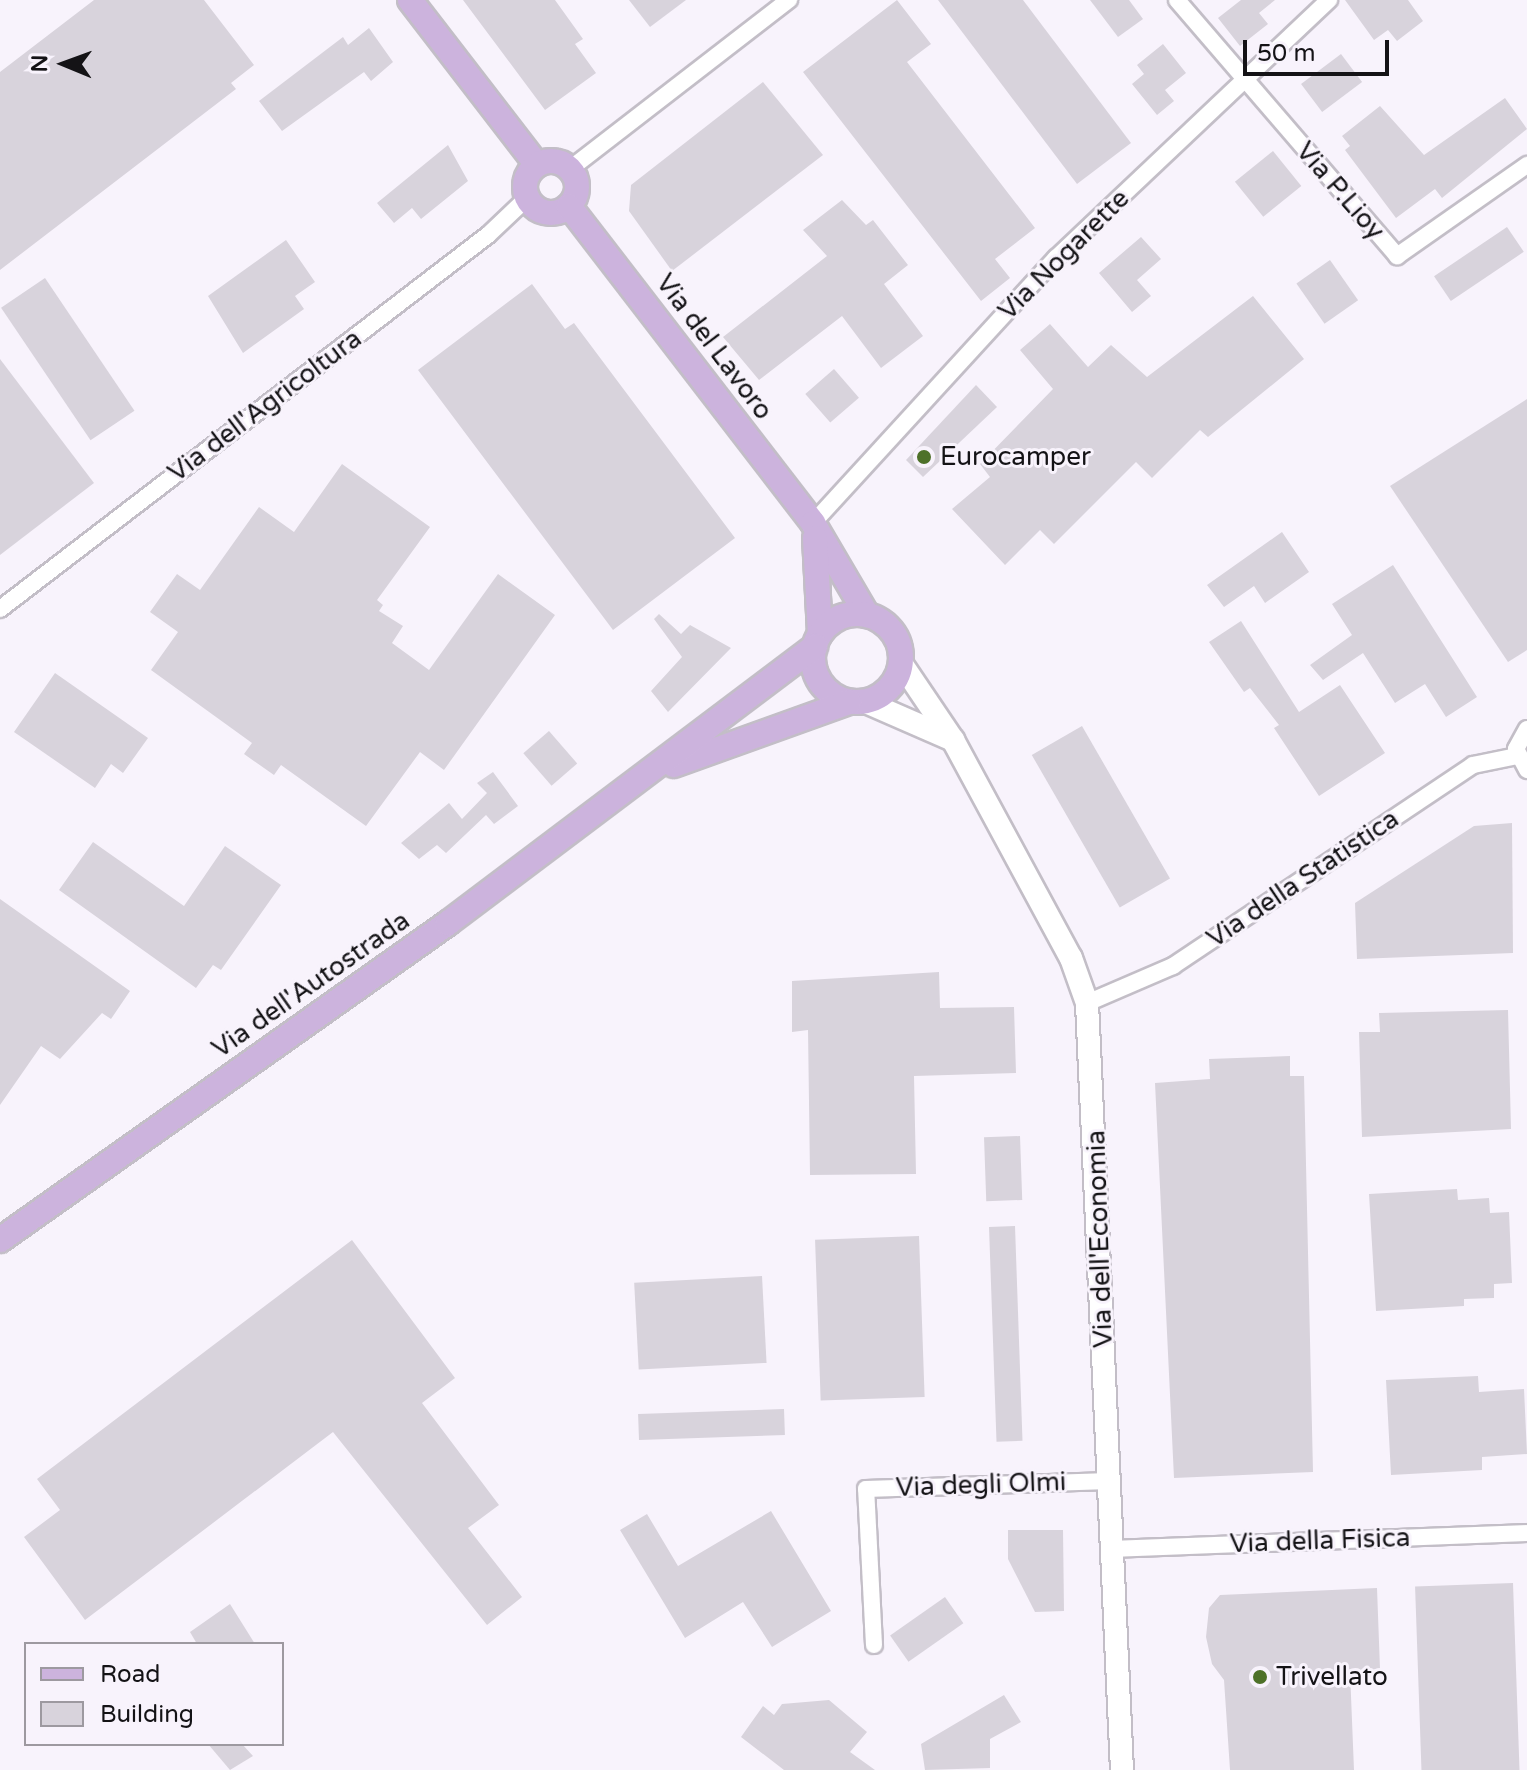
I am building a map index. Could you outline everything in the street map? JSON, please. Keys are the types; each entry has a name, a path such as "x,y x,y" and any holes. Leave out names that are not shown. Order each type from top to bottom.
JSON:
{"main road":[{"path":"410,0 537,165"},
{"path":"550,161 570,169 577,184 569,206 546,213 527,198 527,177 537,165 550,161"},
{"name":"Via del Lavoro","path":"569,206 813,523 867,615"},
{"name":"Via del Lavoro","path":"813,523 821,570 817,640"},
{"path":"867,615 890,629 901,663"},
{"name":"Via dell'Autostrada","path":"0,1240 653,773 841,617 867,615"},
{"path":"817,640 813,661 824,688 953,740"},
{"name":"Via dell'Autostrada","path":"653,773 858,702 889,688 901,663"},
{"name":"Via dell'Economia","path":"901,663 953,740 1071,958 1087,1003 1122,1770"}],"street":[{"path":"570,169 789,0"},
{"path":"1177,0 1243,78"},
{"name":"Via Nogarette","path":"813,523 1056,258 1329,0"},
{"name":"Via P.Lioy","path":"1243,78 1397,256 1527,165"},
{"name":"Via dell'Agricoltura","path":"0,609 488,235 527,198"},
{"name":"Via della Statistica","path":"1087,1003 1173,966 1473,765 1522,763 1527,729"},
{"name":"Via degli Olmi","path":"874,1645 866,1489 1109,1481"},
{"name":"Via della Fisica","path":"1112,1549 1527,1533"}],"building":[{"path":"94,0 204,0 254,65 231,83 236,89 0,270 0,72"},
{"path":"463,0 555,0 583,39 575,44 596,73 545,110"},
{"path":"629,0 686,0 650,27"},
{"path":"897,0 931,44 907,62 1035,228 995,259 1010,278 981,301 803,72"},
{"path":"938,0 1023,0 1131,143 1077,184"},
{"path":"1090,0 1129,0 1143,19 1118,37"},
{"path":"1241,0 1275,0 1259,13 1268,24 1240,46 1218,18"},
{"path":"1345,0 1408,0 1423,21 1397,41 1388,30 1374,40"},
{"path":"369,28 393,62 371,81 364,72 282,131 259,101 343,37 348,45"},
{"path":"1163,44 1186,73 1165,90 1174,101 1157,115 1132,84 1144,74 1137,65"},
{"path":"1341,54 1362,82 1322,112 1301,84"},
{"path":"763,82 823,155 672,271 629,211 631,185"},
{"path":"1505,98 1527,129 1442,198 1435,189 1396,218 1345,150 1350,146 1342,136 1380,106 1424,155"},
{"path":"448,145 468,181 421,219 412,208 394,223 377,203"},
{"path":"1273,151 1301,186 1263,217 1235,182"},
{"path":"842,200 866,225 873,220 908,265 884,284 923,336 881,368 842,316 759,380 723,337 827,256 803,230"},
{"path":"1507,227 1524,252 1451,301 1434,276"},
{"path":"1141,237 1161,259 1137,280 1151,296 1132,312 1099,273"},
{"path":"286,240 315,282 295,296 304,309 243,353 208,296"},
{"path":"1330,260 1358,300 1325,324 1296,284"},
{"path":"45,278 134,411 91,440 1,308"},
{"path":"532,284 565,329 574,323 735,538 613,630 418,370"},
{"path":"1253,296 1304,359 1208,437 1200,430 1152,478 1136,462 1054,544 1040,530 1005,565 952,509 990,477 980,464 1053,389 1020,350 1050,324 1088,367 1111,345 1147,377"},
{"path":"0,359 94,483 0,555"},
{"path":"834,369 859,398 830,423 805,394"},
{"path":"976,385 997,407 923,477 906,460"},
{"path":"1527,399 1527,650 1508,662 1390,486"},
{"path":"342,464 430,527 377,600 383,605 379,611 403,626 392,643 429,670 498,574 555,615 444,770 420,752 366,826 281,765 274,775 244,754 252,743 151,670 178,632 150,612 177,574 200,590 259,507 294,532"},
{"path":"1282,532 1309,572 1265,603 1254,586 1224,607 1207,585"},
{"path":"1393,565 1477,697 1446,717 1425,684 1395,703 1363,653 1323,680 1310,665 1352,635 1332,604"},
{"path":"659,614 681,634 690,625 731,648 668,712 651,691 682,657 654,619"},
{"path":"1241,621 1299,712 1340,685 1385,753 1319,796 1274,728 1279,725 1250,688 1244,692 1209,642"},
{"path":"55,673 148,738 123,773 111,764 95,788 14,732"},
{"path":"1082,726 1170,878 1120,907 1032,755"},
{"path":"549,731 577,763 552,786 523,753"},
{"path":"493,772 518,806 494,824 486,815 446,853 437,845 419,859 401,843 449,803 462,819 487,793 477,783"},
{"path":"1512,823 1513,953 1357,959 1355,903 1474,826"},
{"path":"93,842 184,906 225,846 281,885 221,970 213,965 196,988 59,890"},
{"path":"0,899 130,991 111,1019 102,1013 60,1059 41,1046 0,1105"},
{"path":"939,972 940,1008 1014,1007 1016,1073 914,1076 916,1174 810,1175 808,1030 792,1032 792,981"},
{"path":"1508,1010 1511,1129 1362,1137 1359,1032 1380,1032 1379,1013"},
{"path":"1290,1056 1290,1076 1304,1076 1313,1472 1174,1478 1155,1083 1210,1079 1209,1059"},
{"path":"1020,1136 1022,1200 986,1201 984,1137"},
{"path":"1457,1189 1458,1200 1489,1198 1490,1213 1509,1212 1512,1283 1494,1284 1494,1298 1464,1299 1464,1306 1376,1311 1369,1194"},
{"path":"1015,1226 1023,1441 997,1442 989,1227"},
{"path":"919,1236 925,1397 821,1401 815,1240"},
{"path":"352,1240 455,1378 422,1403 499,1505 468,1528 522,1597 487,1625 333,1432 85,1620 24,1537 60,1510 37,1479"},
{"path":"762,1276 767,1363 639,1370 634,1283"},
{"path":"1478,1376 1479,1392 1524,1389 1527,1454 1482,1457 1482,1470 1391,1475 1386,1380"},
{"path":"784,1409 785,1435 639,1440 638,1414"},
{"path":"771,1511 831,1611 772,1647 743,1602 685,1638 620,1530 647,1514 678,1566"},
{"path":"1008,1530 1063,1530 1064,1611 1035,1612 1008,1559"},
{"path":"1513,1583 1520,1770 1421,1770 1415,1586"},
{"name":"Trivellato","path":"1377,1588 1380,1669 1350,1671 1354,1770 1230,1770 1224,1680 1212,1664 1206,1637 1209,1608 1220,1595"},
{"path":"945,1597 963,1623 908,1662 890,1635"},
{"path":"230,1604 254,1642 196,1642 190,1632"},
{"path":"1004,1695 1021,1722 990,1739 990,1768 925,1770 921,1744"},
{"path":"829,1700 867,1732 850,1752 875,1770 784,1770 741,1737 763,1706 774,1715 782,1704"},
{"path":"210,1746 244,1746 253,1756 230,1770"}],"place":[{"name":"Eurocamper","path":"924,457"},
{"name":"Trivellato","path":"1260,1677"}]}
